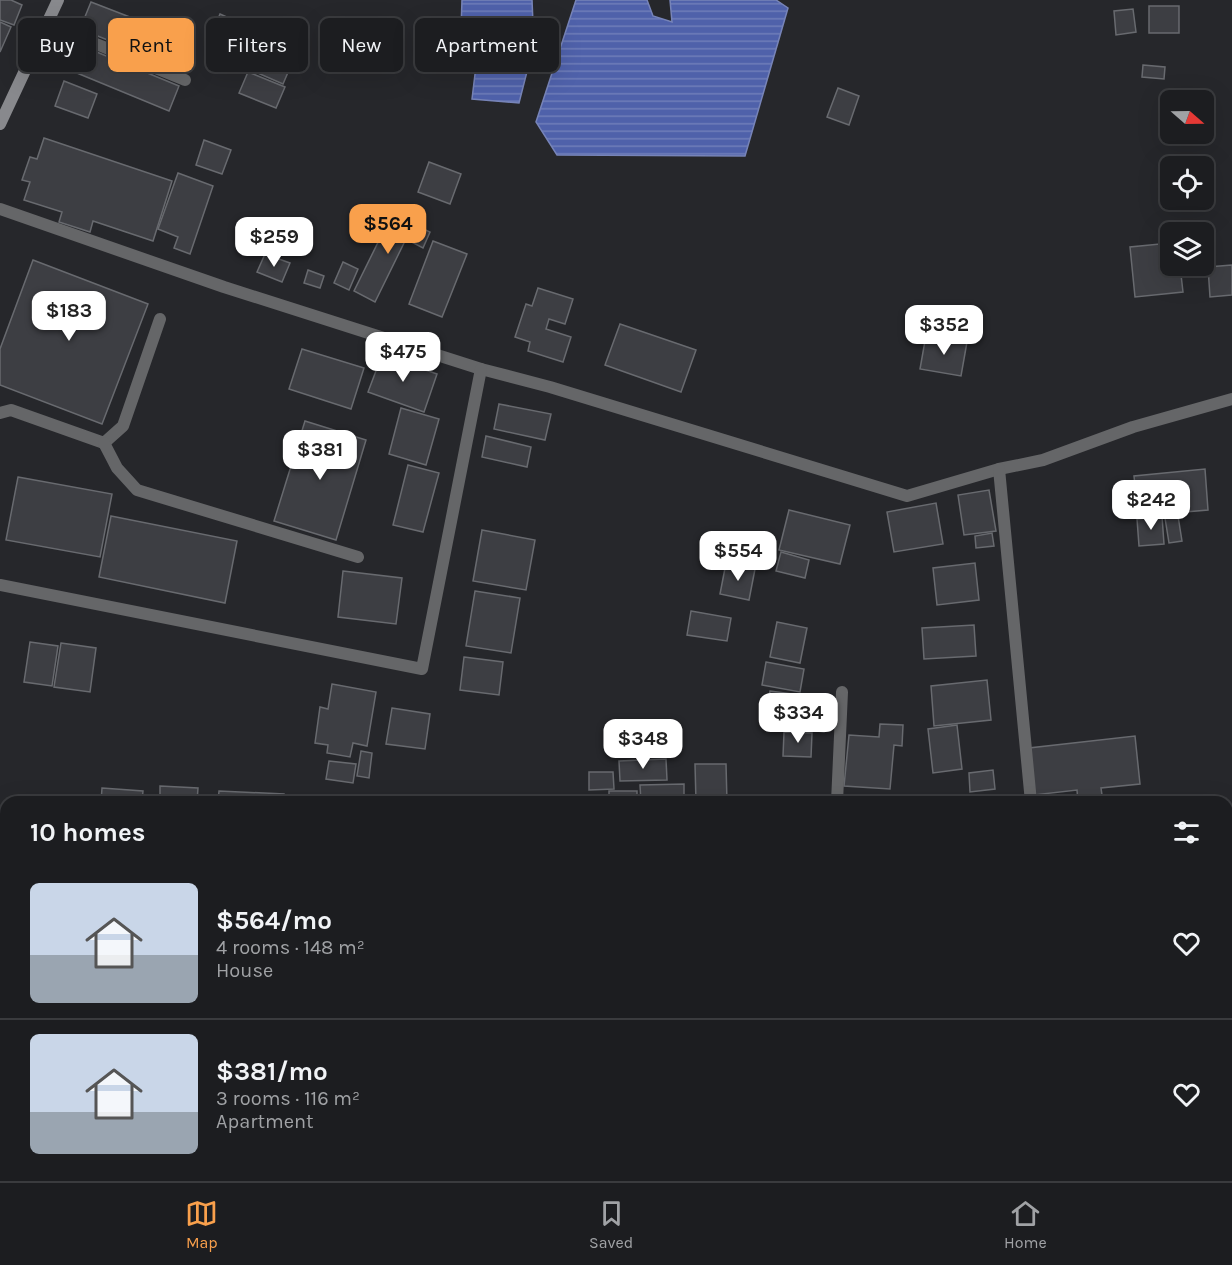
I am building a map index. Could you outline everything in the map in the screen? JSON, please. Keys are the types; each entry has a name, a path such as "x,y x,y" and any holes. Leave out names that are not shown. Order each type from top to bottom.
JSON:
{"main road":[{"path":"50,18 58,0"},
{"path":"0,124 24,72"}],"street":[{"path":"96,44 185,80"},
{"path":"0,209 224,287 481,369 550,387 907,496 999,469 1043,460 1134,427 1232,399"},
{"path":"104,443 123,426 160,319"},
{"path":"0,585 422,669 481,369"},
{"path":"0,412 12,410 104,443 117,468 137,490 358,557"},
{"path":"999,469 1030,796"},
{"path":"837,796 842,692"}],"water":[{"path":"462,0 532,0 533,18 461,18"},
{"path":"576,0 647,0 653,16 672,22 670,0 776,0 788,8 745,156 557,155 536,122 552,72 559,72 559,52"},
{"path":"475,72 527,72 519,103 472,99"}],"building":[{"path":"0,0 11,0 22,5 14,25 0,20"},
{"path":"91,2 132,18 108,18 108,40 96,35 96,18 84,18"},
{"path":"1149,6 1179,6 1179,33 1149,33"},
{"path":"1133,9 1136,32 1116,35 1114,11"},
{"path":"0,22 11,27 0,52"},
{"path":"96,52 108,57 108,72 145,72 179,86 169,111 75,72 96,72"},
{"path":"1143,65 1165,67 1164,79 1142,77"},
{"path":"248,72 285,87 276,108 239,93"},
{"path":"255,72 288,72 283,84"},
{"path":"64,81 97,94 88,118 55,106"},
{"path":"838,88 859,96 849,125 827,117"},
{"path":"44,138 172,181 153,241 93,221 90,232 59,222 62,212 24,200 30,182 22,180 30,157 37,159"},
{"path":"204,140 231,150 222,174 196,165"},
{"path":"429,162 461,174 450,204 418,192"},
{"path":"178,173 213,186 190,254 174,248 178,237 158,229"},
{"path":"392,214 430,232 423,248 406,239 375,302 354,291"},
{"path":"433,241 467,254 442,317 409,304"},
{"path":"1160,244 1160,276 1181,276 1183,292 1135,297 1130,247"},
{"path":"265,254 290,263 282,282 257,272"},
{"path":"33,260 148,304 102,424 0,385 0,349"},
{"path":"343,262 358,269 349,290 334,283"},
{"path":"1232,265 1232,295 1210,297 1209,276 1214,276 1214,266"},
{"path":"308,270 324,276 320,288 304,283"},
{"path":"538,288 573,299 565,324 549,319 546,329 571,337 563,362 528,351 530,342 515,337 526,304 532,306"},
{"path":"620,324 696,350 681,392 605,365"},
{"path":"926,335 967,342 961,376 920,369"},
{"path":"302,349 364,368 351,409 289,389"},
{"path":"382,355 437,374 424,412 368,392"},
{"path":"499,404 551,414 545,440 494,429"},
{"path":"401,408 439,419 426,465 389,454"},
{"path":"305,421 366,440 336,540 274,521"},
{"path":"486,436 531,447 527,467 482,457"},
{"path":"408,465 439,473 423,532 393,525"},
{"path":"1205,469 1208,510 1138,516 1134,476"},
{"path":"18,477 112,494 100,557 6,540"},
{"path":"989,490 996,531 964,535 958,495"},
{"path":"936,503 943,544 894,552 887,512"},
{"path":"789,510 850,525 840,564 779,550"},
{"path":"111,516 237,541 225,603 99,577"},
{"path":"1162,516 1164,544 1139,546 1137,519"},
{"path":"1178,516 1182,541 1169,543 1165,518"},
{"path":"482,530 535,540 526,590 473,581"},
{"path":"992,533 994,546 976,548 975,536"},
{"path":"781,552 809,560 805,578 776,571"},
{"path":"726,563 755,569 749,600 720,594"},
{"path":"975,563 979,600 937,605 933,568"},
{"path":"343,571 402,578 396,624 338,617"},
{"path":"475,591 520,598 511,653 466,646"},
{"path":"691,611 731,618 727,641 687,635"},
{"path":"777,622 807,628 800,663 770,657"},
{"path":"974,625 976,656 924,659 922,628"},
{"path":"30,642 58,646 52,686 24,682"},
{"path":"61,643 96,648 90,692 54,687"},
{"path":"464,657 503,662 499,695 460,690"},
{"path":"766,662 804,669 800,692 762,685"},
{"path":"987,680 991,720 934,726 931,686"},
{"path":"332,684 376,692 367,746 353,743 350,757 327,753 328,745 315,743 320,707 328,709"},
{"path":"770,691 829,699 824,732 765,724"},
{"path":"392,708 430,714 425,749 386,744"},
{"path":"880,724 903,725 902,746 894,745 890,789 844,786 849,735 879,737"},
{"path":"957,725 962,769 933,773 928,729"},
{"path":"784,732 812,733 811,757 783,756"},
{"path":"1135,736 1140,784 1101,788 1102,796 1078,796 1077,790 1034,795 1029,748"},
{"path":"361,751 372,753 369,778 357,776"},
{"path":"666,759 667,780 620,781 619,761"},
{"path":"329,761 356,764 353,783 326,779"},
{"path":"695,764 726,764 727,796 696,796"},
{"path":"993,770 995,789 970,792 969,773"},
{"path":"589,772 613,772 614,789 589,790"},
{"path":"684,784 684,796 641,796 640,785"},
{"path":"160,786 198,788 197,796 160,796"},
{"path":"102,788 143,791 143,796 101,796"},
{"path":"219,791 284,794 284,796 219,796"},
{"path":"609,791 637,791 637,796 609,796"}]}
